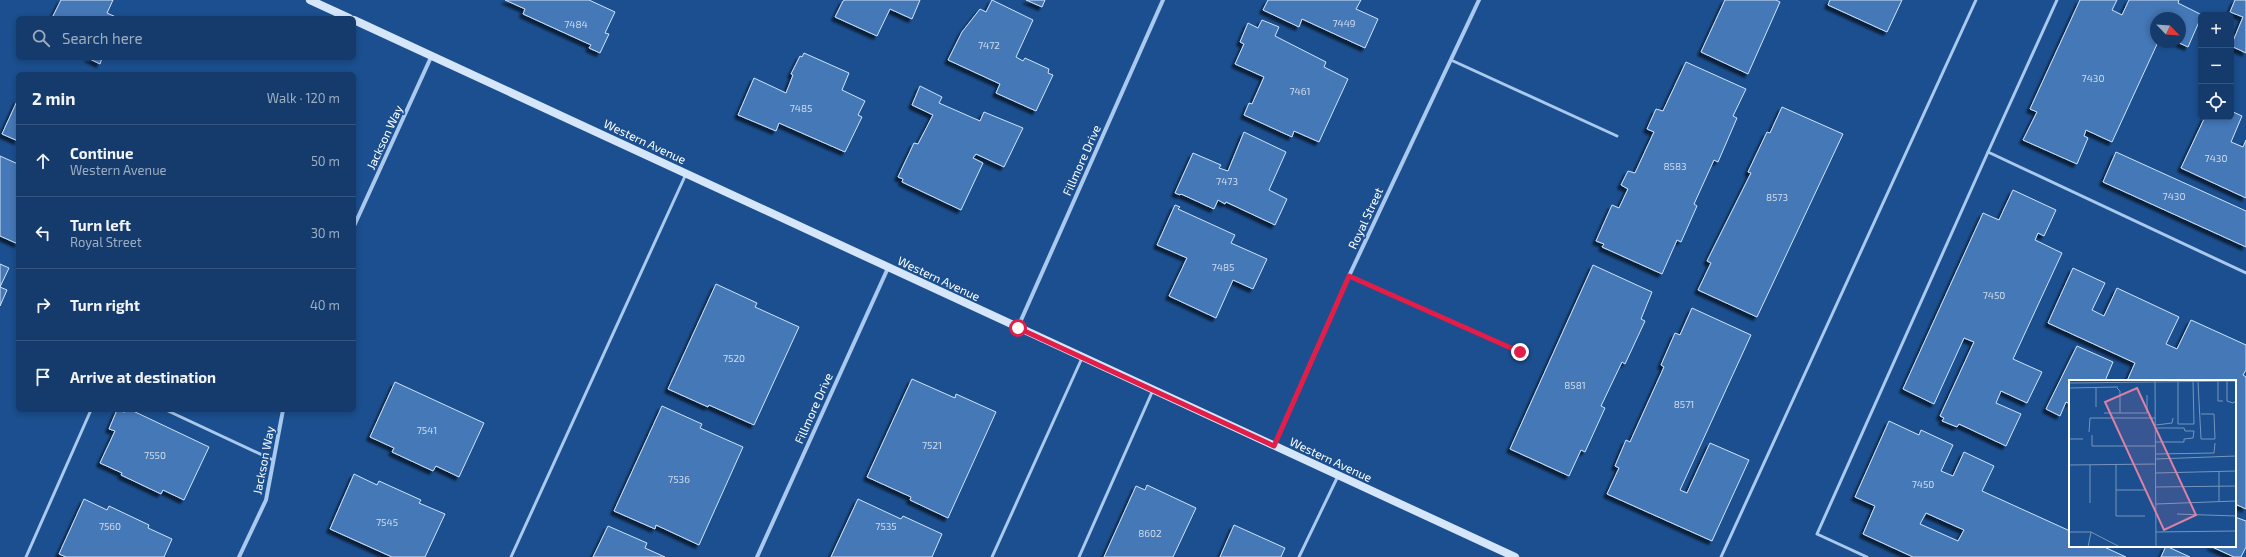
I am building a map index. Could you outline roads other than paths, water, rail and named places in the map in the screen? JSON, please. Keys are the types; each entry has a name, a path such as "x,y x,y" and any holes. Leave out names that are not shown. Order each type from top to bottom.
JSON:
{"main road":[{"path":"310,0 345,16"},
{"name":"Western Avenue","path":"356,21 1515,557"}],"street":[{"name":"Fillmore Drive","path":"1018,328 1163,0"},
{"name":"Royal Street","path":"1274,446 1349,276 1479,0"},
{"name":"Jackson Way","path":"356,222 432,55"},
{"name":"Fillmore Drive","path":"757,557 888,268"},
{"name":"Jackson Way","path":"239,557 266,500 283,412"}],"lane":[{"path":"1721,557 1976,0"},
{"path":"1867,557 1817,534 2057,0"},
{"path":"1451,60 1617,136"},
{"path":"1988,152 2246,273"},
{"path":"511,557 686,174"},
{"path":"1349,276 1520,352"},
{"path":"992,557 1082,357"},
{"path":"1079,557 1153,390"},
{"path":"26,557 90,412"},
{"path":"170,412 273,460"},
{"path":"1299,557 1338,476"}]}
